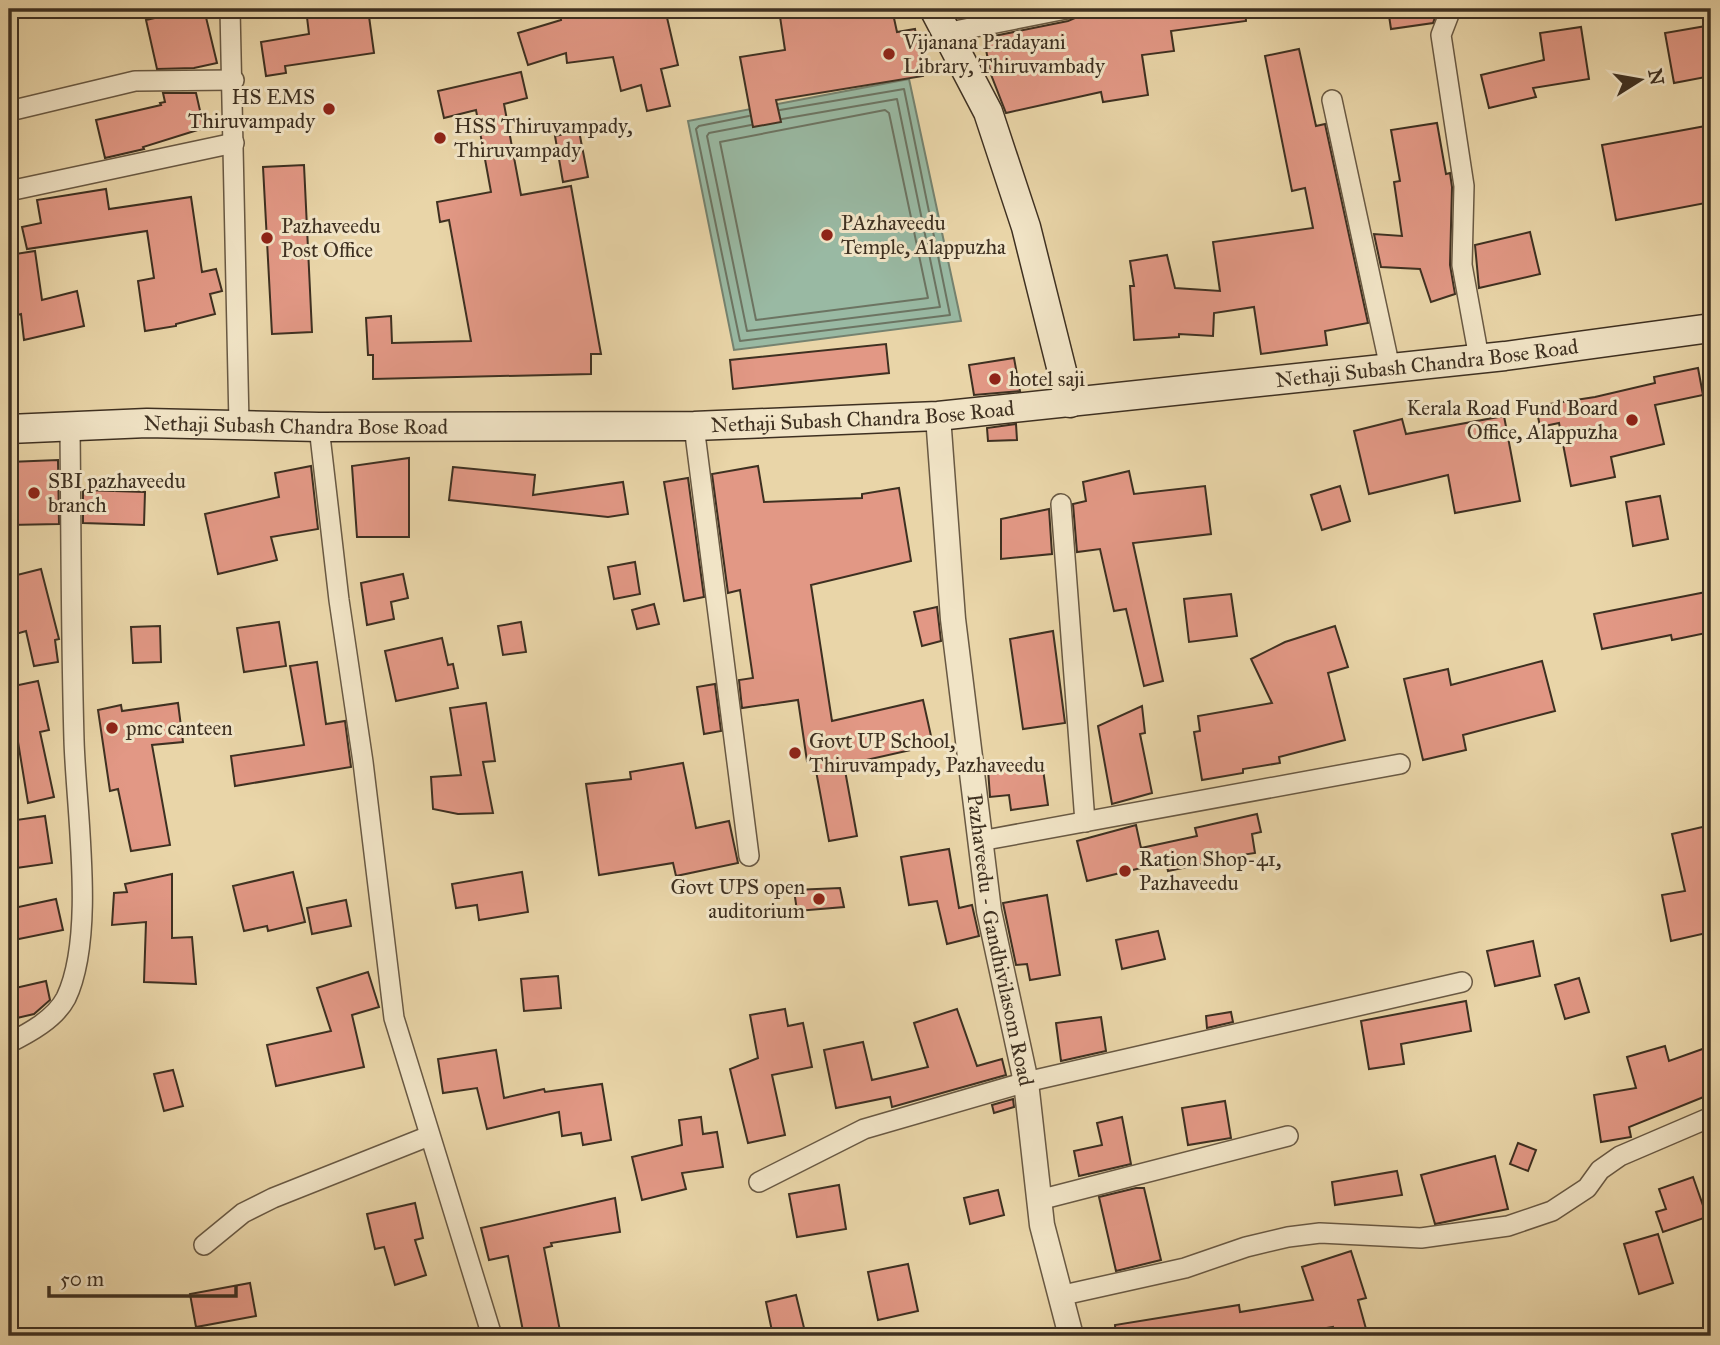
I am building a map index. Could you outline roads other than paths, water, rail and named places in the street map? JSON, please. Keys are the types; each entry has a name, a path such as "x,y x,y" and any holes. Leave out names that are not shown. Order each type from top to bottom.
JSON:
{"main road":[{"path":"940,21 988,112 1026,227 1070,403"},
{"name":"Nethaji Subash Chandra Bose Road","path":"9,429 147,423 320,427 694,426 938,416 1479,359 1711,328"}],"street":[{"path":"230,9 239,424"},
{"path":"940,21 1066,9"},
{"path":"1451,9 1441,35 1464,186 1462,265 1479,359"},
{"path":"9,105 18,109 135,81 233,80"},
{"path":"1332,100 1390,368"},
{"path":"9,191 234,143"},
{"name":"Pazhaveedu - Gandhivilasom Road","path":"938,416 953,619 989,911 1026,1082 1039,1200 1059,1296 1071,1336"},
{"path":"694,426 750,856"},
{"path":"9,1043 54,1015 66,997 80,950 80,872 71,626 70,427"},
{"path":"320,427 339,600 363,762 394,1018 492,1336"},
{"path":"1061,504 1085,822"},
{"path":"980,841 1400,764"},
{"path":"759,1182 864,1129 1026,1082 1462,982"},
{"path":"1059,1296 1185,1268 1246,1247 1288,1237 1320,1233 1421,1238 1508,1226 1552,1211 1587,1188 1600,1170 1620,1156 1711,1117"},
{"path":"204,1245 243,1213 263,1203 429,1136"},
{"path":"1039,1200 1288,1136"}],"water":[{"path":"909,79 961,321 734,350 688,121"}],"place":[{"name":"Vijanana Pradayani Library, Thiruvambady","path":"889,54"},
{"name":"HS EMS Thiruvampady","path":"329,109"},
{"name":"HSS Thiruvampady, Thiruvampady","path":"440,138"},
{"name":"PAzhaveedu Temple, Alappuzha","path":"827,235"},
{"name":"Pazhaveedu Post Office","path":"267,238"},
{"name":"hotel saji","path":"995,379"},
{"name":"Kerala Road Fund Board Office, Alappuzha","path":"1632,420"},
{"name":"SBI pazhaveedu branch","path":"34,493"},
{"name":"pmc canteen","path":"112,728"},
{"name":"Govt UP School, Thiruvampady, Pazhaveedu","path":"795,753"},
{"name":"Ration Shop-41, Pazhaveedu","path":"1125,871"},
{"name":"Govt UPS open auditorium","path":"819,899"}]}
